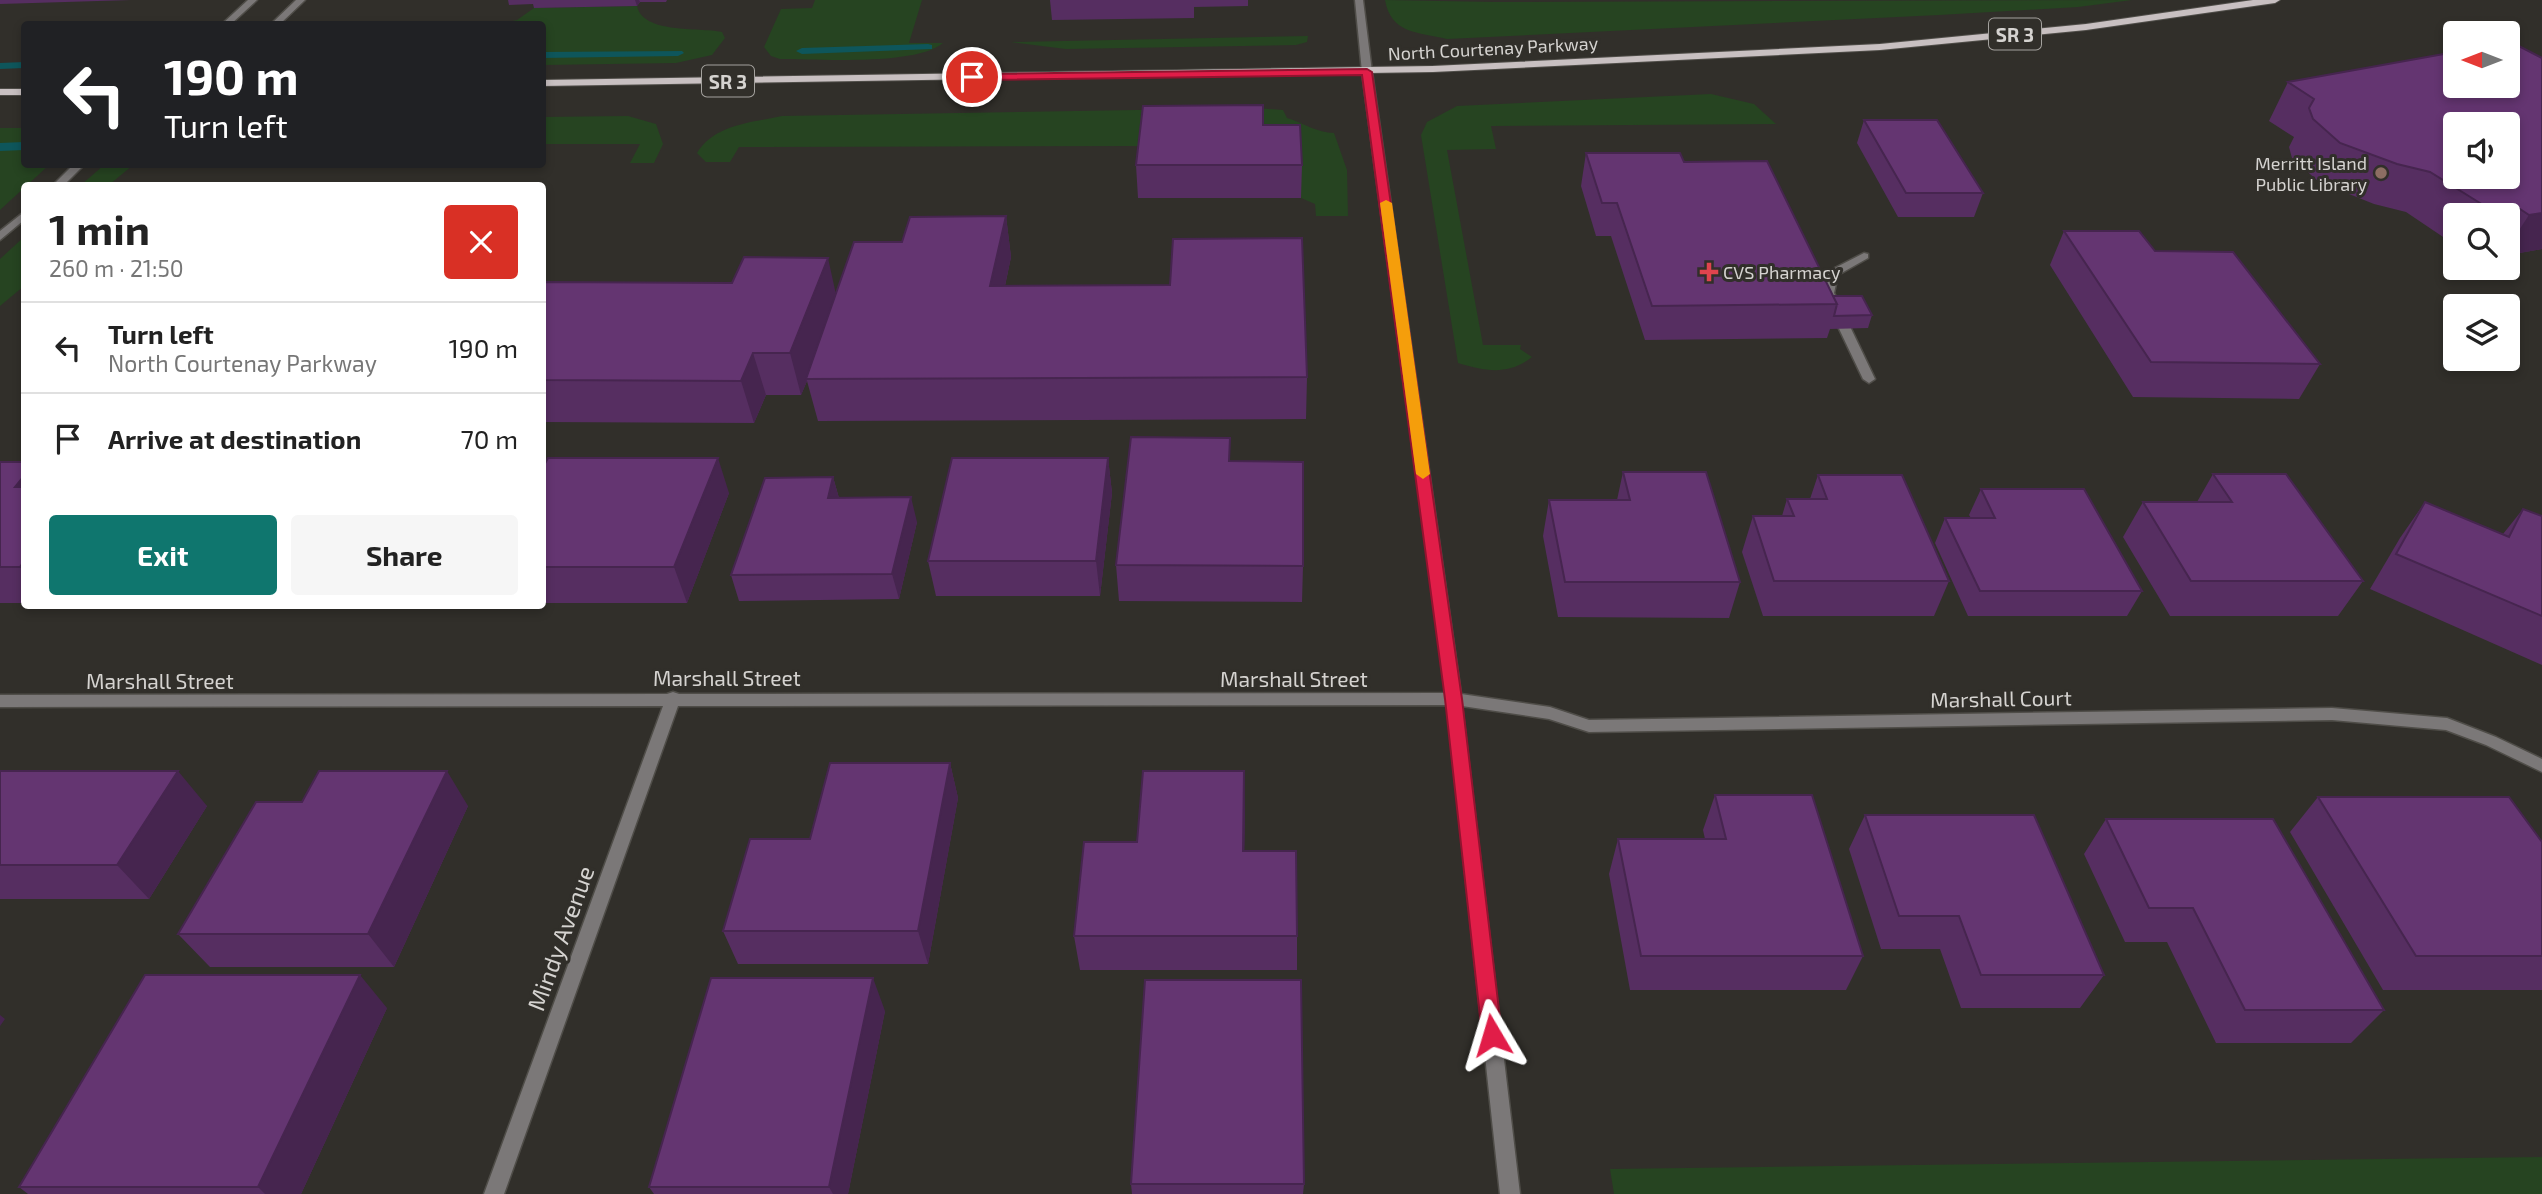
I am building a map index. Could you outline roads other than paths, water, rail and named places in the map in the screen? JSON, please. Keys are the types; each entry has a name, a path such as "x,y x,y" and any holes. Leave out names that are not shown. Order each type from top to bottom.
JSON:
{"main road":[{"name":"North Courtenay Parkway","path":"546,83 1367,72 1880,47 2086,27 2275,0"},
{"path":"0,92 21,92"}],"street":[{"path":"229,21 253,0"},
{"path":"278,21 301,0"},
{"path":"1359,0 1454,699 1510,1194"},
{"path":"61,182 76,168"},
{"path":"0,237 21,218"},
{"path":"1864,256 1833,273 1828,293 1869,379"},
{"name":"Mindy Avenue","path":"495,1194 673,698"},
{"name":"Marshall Street","path":"0,701 1454,699"},
{"name":"Marshall Court","path":"1454,699 1550,713 1589,726 2332,713 2447,724 2491,741 2542,766"}],"waterway":[{"path":"802,51 928,47"},
{"path":"546,55 678,53"},
{"path":"0,66 21,65"},
{"path":"0,147 21,146"}],"place":[{"name":"Merritt Island Public Library","path":"2381,173"},
{"name":"CVS Pharmacy","path":"1709,272"}]}
